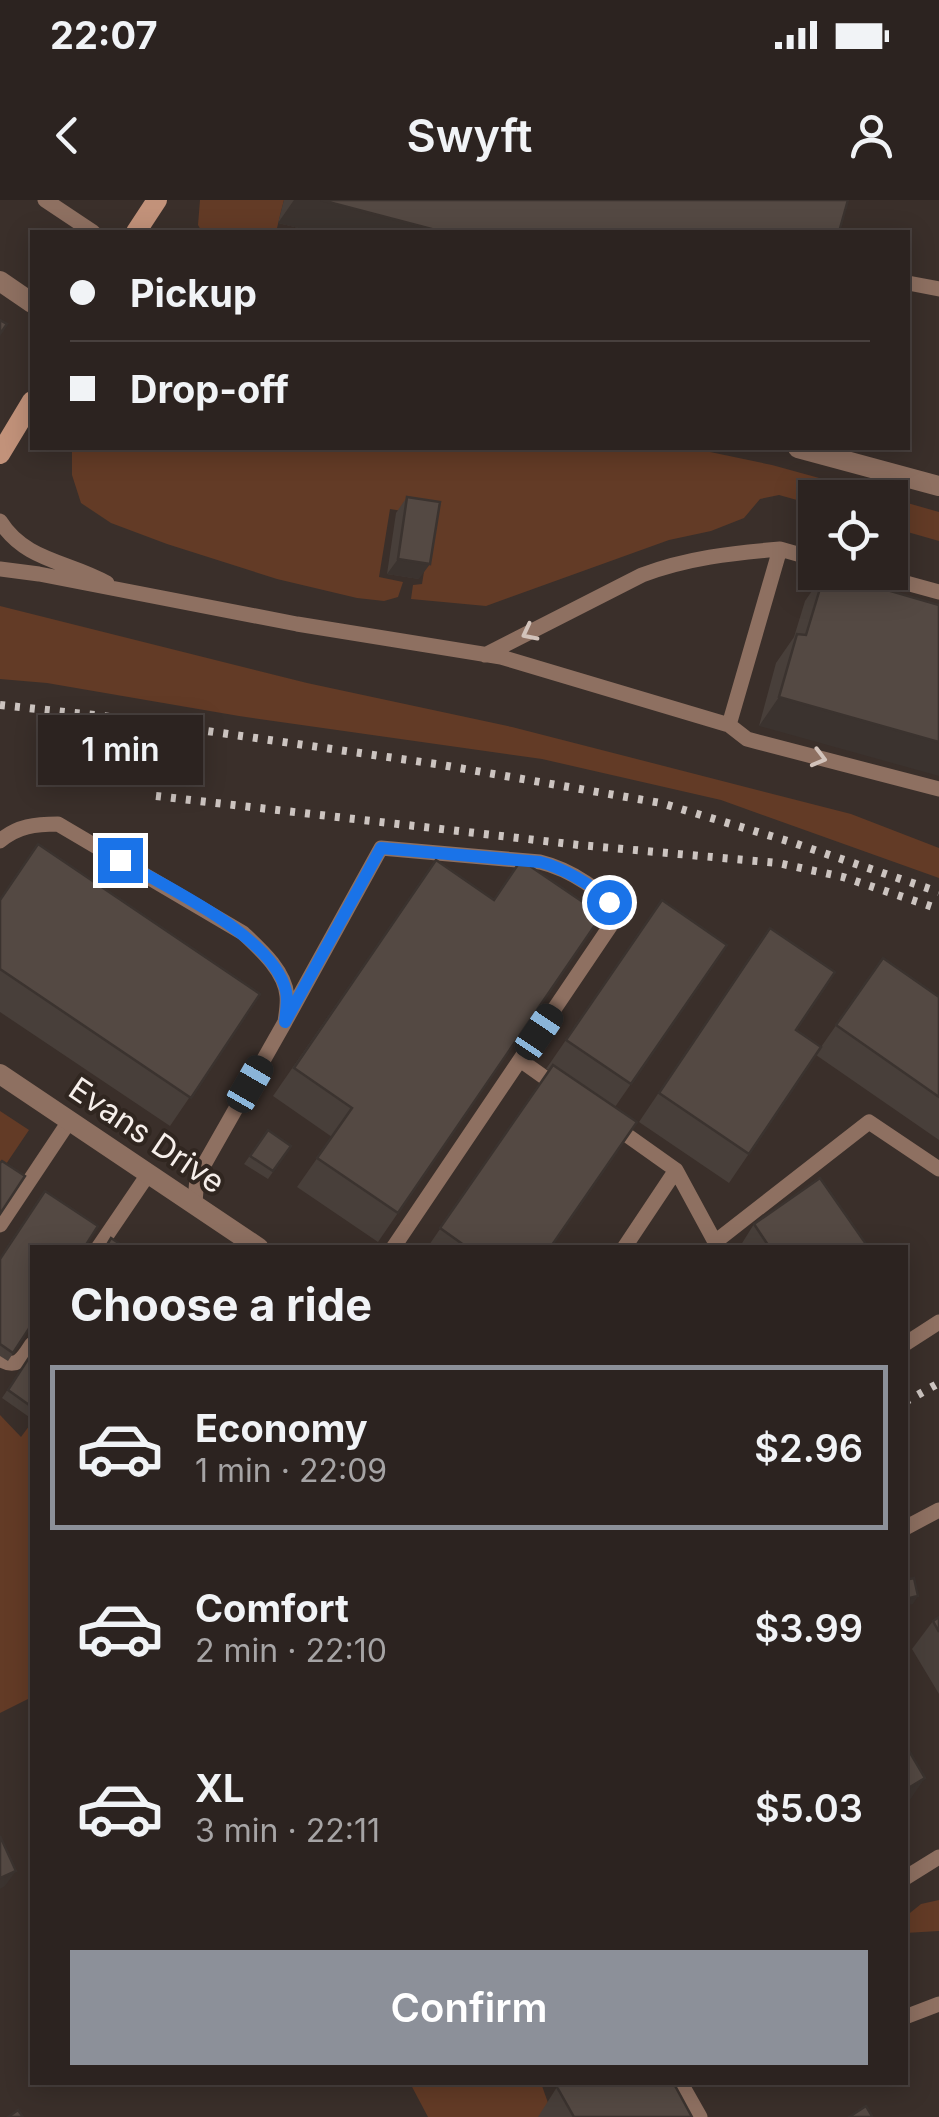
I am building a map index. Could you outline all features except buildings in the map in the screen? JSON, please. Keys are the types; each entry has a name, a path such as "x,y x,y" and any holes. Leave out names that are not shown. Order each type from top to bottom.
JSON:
{"main road":[{"path":"137,230 157,200"},
{"path":"0,454 30,405"}],"street":[{"path":"0,281 30,301"},
{"path":"815,450 848,454 939,486"},
{"name":"Evans Drive","path":"0,1074 255,1245"}],"lane":[{"path":"45,200 89,230"},
{"path":"910,283 939,289"},
{"path":"0,521 10,538 32,554 78,569 120,590"},
{"path":"485,655 667,566 720,554 780,549 798,554"},
{"path":"729,725 780,549"},
{"path":"0,569 501,658 729,725 747,739 939,789"},
{"path":"908,584 939,592"},
{"path":"0,841 20,828 58,824 243,933 280,976 287,994 285,1022"},
{"path":"195,1204 197,1177 381,848 552,865 602,894 614,910 615,919 396,1245"},
{"path":"520,1060 567,1093"},
{"path":"598,1115 676,1170 717,1245 869,1122 939,1169"},
{"path":"0,1225 70,1120"},
{"path":"626,1245 676,1170"},
{"path":"100,1245 149,1173"},
{"path":"908,1342 939,1322"},
{"path":"0,1359 16,1364 30,1347"},
{"path":"908,1526 939,1510"},
{"path":"908,1876 939,1857"},
{"path":"908,2017 939,2004"},
{"path":"684,2085 700,2117"}],"shaded area":[{"path":"200,200 284,200 276,230 201,230"},
{"path":"72,450 701,450 826,480 798,480 798,500 779,495 760,499 744,518 711,531 669,540 486,606 411,599 413,585 422,584 433,516 390,509 379,577 403,582 398,597 384,601 277,579 167,544 111,523 81,503 72,475"},
{"path":"908,503 939,512 939,541 908,532"},
{"path":"0,606 307,683 512,727 851,814 939,848 939,878 721,800 542,759 0,679"},
{"path":"0,1111 29,1130 0,1173"},
{"path":"0,1415 21,1437 30,1425 30,1698 0,1713"},
{"path":"939,1900 939,1931 908,1933 908,1915 921,1904"},
{"path":"411,2085 542,2085 553,2117 428,2117"}],"railway":[{"path":"0,705 436,764 661,803 939,892"},
{"path":"156,796 579,845 778,863 843,877 939,909"},
{"path":"908,1400 939,1383"}],"route":[{"path":"120,860 243,933 265,954 287,994 285,1022 381,848 540,862 552,865 609,902"}]}
